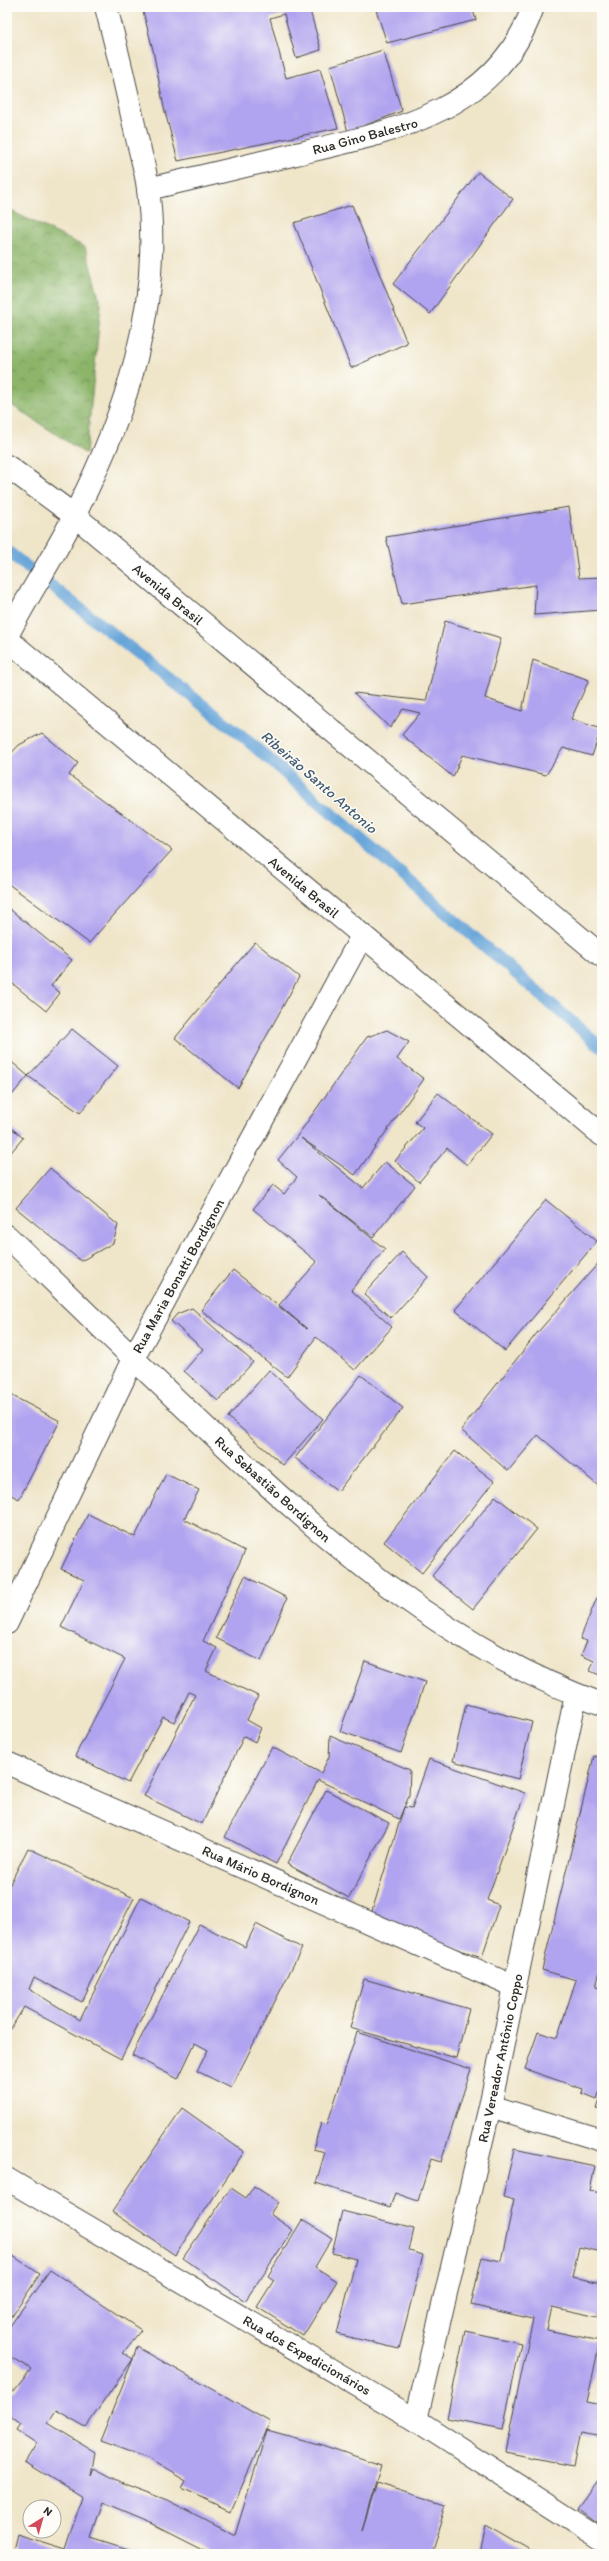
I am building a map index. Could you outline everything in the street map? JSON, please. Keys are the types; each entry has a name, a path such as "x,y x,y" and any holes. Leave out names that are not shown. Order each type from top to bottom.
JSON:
{"street":[{"path":"7,637 71,522 121,412 138,354 148,305 152,254 148,189 106,7"},
{"name":"Rua Gino Balestro","path":"148,189 383,134 425,119 460,99 486,80 508,55 527,27 534,7"},
{"name":"Avenida Brasil","path":"7,466 71,522 602,956"},
{"name":"Avenida Brasil","path":"7,637 362,936 602,1134"},
{"name":"Rua Maria Bonatti Bordignon","path":"7,1623 133,1359 362,936"},
{"name":"Rua Sebastião Bordignon","path":"7,1236 133,1359 262,1481 350,1557 420,1610 471,1642 510,1664 576,1695 602,1704"},
{"name":"Rua Vereador Antônio Coppo","path":"416,2420 490,2106 576,1695"},
{"name":"Rua Mário Bordignon","path":"7,1763 515,1987"},
{"path":"490,2106 602,2140"},
{"name":"Rua dos Expedicionários","path":"7,2179 416,2420 602,2540"}],"green space":[{"path":"7,209 85,247 101,305 86,454 7,402"}],"building":[{"path":"142,7 309,7 321,50 296,58 284,14 270,18 286,78 320,69 338,128 178,161 164,108 153,50"},
{"path":"375,7 472,7 476,20 387,43"},
{"path":"383,50 402,111 348,132 330,66"},
{"path":"478,172 513,199 430,314 393,284"},
{"path":"352,205 407,343 351,368 294,223"},
{"path":"569,507 579,578 602,577 602,610 534,615 536,585 402,604 386,537"},
{"path":"445,621 501,638 485,698 522,711 533,660 589,680 571,719 601,729 592,756 563,748 546,775 462,755 453,777 402,735 420,713 403,709 390,728 354,693 426,701"},
{"path":"42,733 78,763 69,775 172,850 89,943 7,883 7,758 19,745"},
{"path":"7,907 72,960 51,986 60,993 46,1011 7,979"},
{"path":"255,942 299,977 238,1088 175,1038"},
{"path":"72,1029 118,1066 80,1113 28,1076"},
{"path":"387,1030 409,1042 397,1059 424,1079 355,1175 301,1138 363,1188 385,1162 415,1186 373,1237 319,1195 385,1249 351,1290 392,1327 355,1370 316,1337 287,1377 201,1310 233,1270 307,1329 279,1305 317,1262 253,1209 273,1185 284,1194 297,1177 278,1160 298,1135 367,1037"},
{"path":"7,1058 28,1076 7,1101"},
{"path":"438,1093 492,1134 467,1165 447,1148 419,1182 395,1161 423,1128 415,1122"},
{"path":"7,1124 23,1138 7,1157"},
{"path":"50,1168 118,1225 113,1243 81,1261 16,1208"},
{"path":"546,1200 597,1241 505,1351 455,1310"},
{"path":"402,1252 428,1277 391,1318 364,1294"},
{"path":"602,1259 602,1489 538,1435 508,1471 461,1430 537,1333"},
{"path":"192,1308 253,1362 218,1401 184,1371 203,1349 171,1321 177,1314"},
{"path":"269,1370 323,1419 283,1465 228,1417"},
{"path":"361,1375 403,1408 338,1491 295,1458"},
{"path":"7,1393 60,1421 19,1499 7,1493"},
{"path":"455,1451 494,1481 422,1573 384,1542"},
{"path":"166,1474 199,1490 184,1519 245,1551 203,1641 217,1648 206,1671 258,1696 247,1720 261,1728 255,1742 244,1736 202,1824 144,1796 195,1695 189,1692 174,1722 163,1717 128,1783 75,1756 125,1659 61,1627 84,1580 61,1569 88,1514 135,1537"},
{"path":"495,1496 537,1529 473,1609 432,1576"},
{"path":"245,1576 287,1598 261,1661 216,1638"},
{"path":"598,1595 602,1597 602,1676 590,1671 594,1661 581,1655 587,1641 580,1639"},
{"path":"365,1661 425,1682 401,1753 340,1731"},
{"path":"466,1704 532,1722 518,1779 453,1761"},
{"path":"330,1736 410,1770 409,1796 399,1819 318,1780 276,1864 225,1837 272,1747 321,1773 329,1757"},
{"path":"594,1756 602,1758 602,1963 596,1987 602,1989 602,2085 597,2099 582,2093 583,2089 525,2069 538,2032 557,2038 576,1980 542,1970"},
{"path":"429,1759 525,1793 487,1900 499,1905 482,1957 369,1921 404,1807 412,1808"},
{"path":"326,1790 389,1823 349,1898 287,1864"},
{"path":"28,1848 134,1898 82,2002 34,1977 29,1989 80,2020 141,1897 189,1922 121,2059 24,2007 10,2030 7,2028 7,1890"},
{"path":"199,1924 245,1947 256,1924 302,1948 231,2088 197,2071 208,2050 195,2043 178,2079 132,2055"},
{"path":"364,1979 469,2009 456,2058 350,2028"},
{"path":"357,2032 471,2069 441,2162 431,2159 418,2201 395,2193 390,2207 316,2183 325,2152 313,2149 321,2123 327,2125"},
{"path":"602,2094 602,2110 597,2109"},
{"path":"182,2108 244,2152 175,2255 112,2212"},
{"path":"514,2149 595,2166 590,2191 602,2193 602,2252 579,2247 572,2277 602,2283 602,2299 598,2317 552,2307 547,2330 600,2341 587,2402 602,2405 602,2437 580,2433 573,2466 505,2452 533,2319 471,2305 482,2257 501,2261 514,2200 503,2197"},
{"path":"254,2186 278,2202 270,2214 293,2230 245,2301 183,2258 231,2188 246,2198"},
{"path":"342,2211 414,2229 409,2251 423,2255 399,2349 337,2334 356,2259 332,2253"},
{"path":"302,2220 332,2238 315,2267 337,2281 303,2336 257,2307 274,2280 268,2276"},
{"path":"7,2252 40,2274 7,2324"},
{"path":"50,2270 141,2330 123,2353 133,2359 86,2427 56,2410 48,2423 95,2452 91,2475 94,2468 127,2485 167,2500 235,2535 267,2430 322,2445 381,2465 362,2530 377,2483 446,2505 431,2554 213,2554 158,2526 103,2503 91,2538 142,2554 12,2554 17,2534 22,2536 22,2539 33,2539 65,2549 82,2497 25,2462 37,2443 17,2430 21,2424 7,2414 7,2386 14,2391 31,2369 7,2355 7,2330"},
{"path":"465,2331 521,2343 503,2429 447,2418"},
{"path":"137,2347 270,2422 231,2511 182,2488 186,2481 147,2458 100,2441"},
{"path":"602,2475 602,2526 578,2508"},
{"path":"485,2525 532,2552 532,2554 479,2554"}],"waterway":[{"name":"Ribeirão Santo Antonio","path":"7,551 241,735 602,1048"}]}
